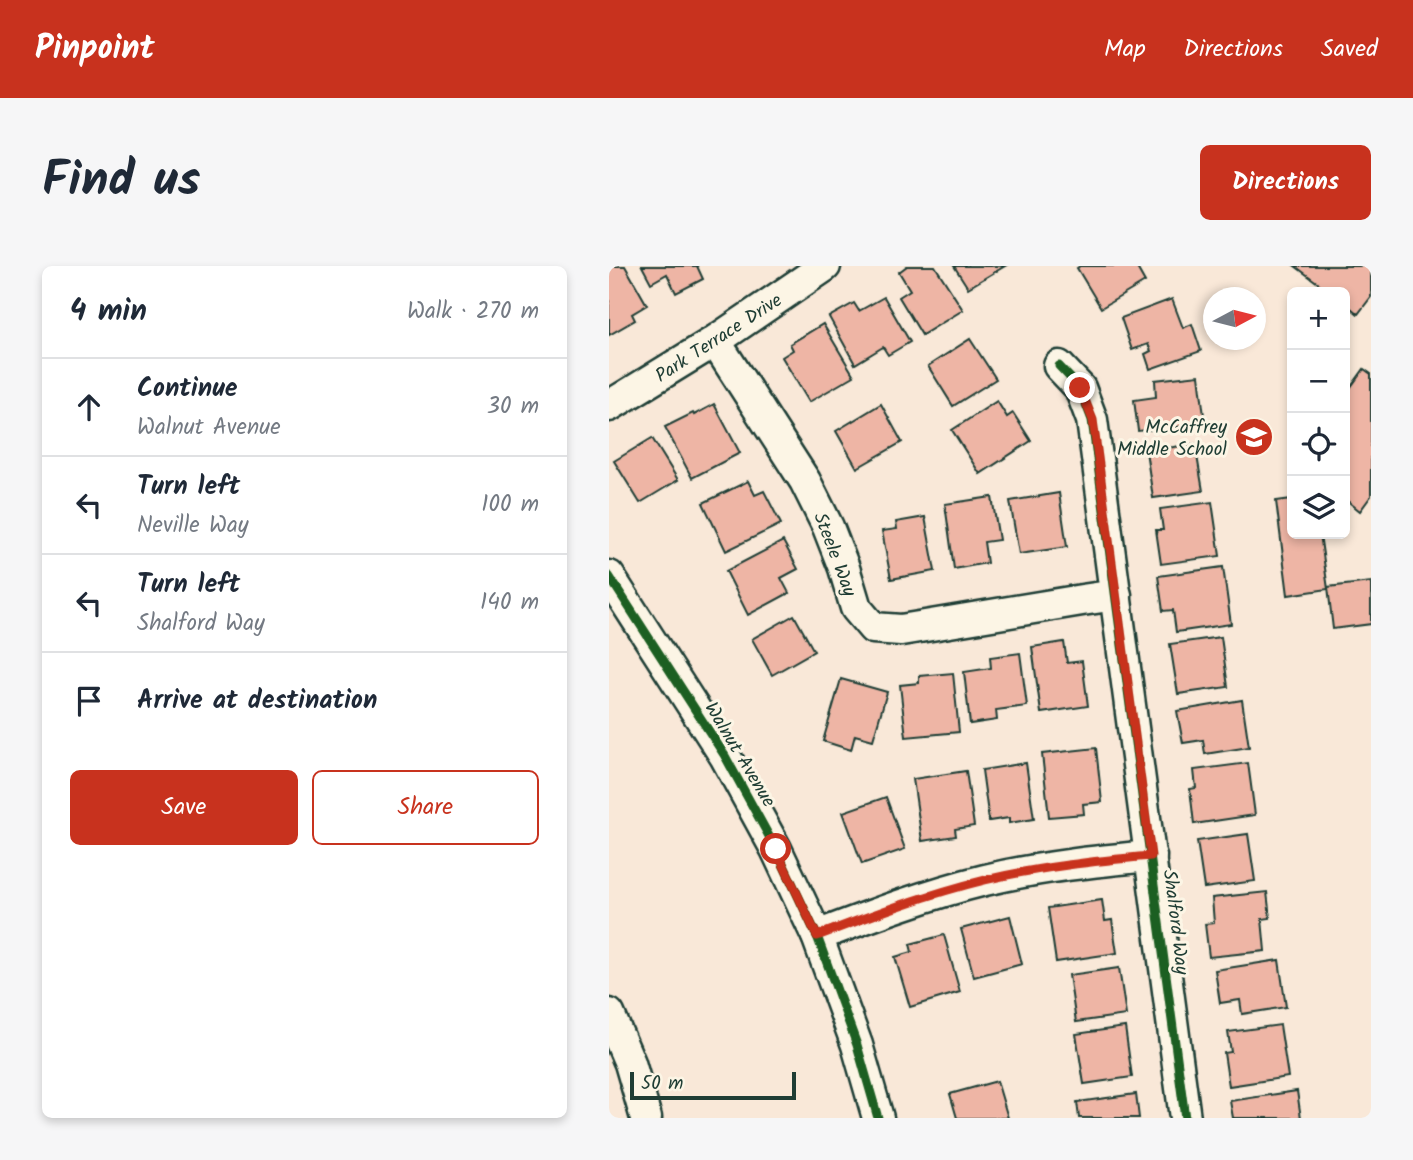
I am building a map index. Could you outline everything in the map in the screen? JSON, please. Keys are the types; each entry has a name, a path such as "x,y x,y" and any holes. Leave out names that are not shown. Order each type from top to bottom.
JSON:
{"street":[{"name":"Park Terrace Drive","path":"609,406 715,341 825,266"},
{"name":"Steele Way","path":"715,341 805,481 828,527 856,608 873,628 901,630 1116,596"},
{"name":"Shalford Way","path":"1059,366 1080,388 1093,420 1185,1118"},
{"name":"Walnut Avenue","path":"609,576 725,756 776,849 817,936 857,1045 878,1118"},
{"path":"817,936 917,899 985,880 1035,869 1151,856"},
{"path":"609,1014 630,1063 646,1118"}],"building":[{"path":"609,266 625,266 647,305 632,314 635,320 609,335"},
{"path":"642,266 697,266 703,279 676,293 667,274 651,283"},
{"path":"907,266 935,266 963,310 922,335 899,297 910,290 899,272"},
{"path":"954,266 1005,266 968,288"},
{"path":"1136,266 1145,282 1101,308 1077,268"},
{"path":"1295,266 1371,266 1371,297 1358,314 1350,307 1350,287 1323,287"},
{"path":"884,297 910,342 888,355 883,347 855,364 829,317 854,303 859,311"},
{"path":"1172,299 1183,328 1192,324 1201,351 1150,369 1145,354 1151,351 1148,344 1132,350 1121,318"},
{"path":"823,324 854,376 809,402 782,357 793,350 790,344"},
{"path":"970,339 996,379 953,406 928,366"},
{"path":"1364,369 1371,374 1371,496 1360,511 1350,503 1350,388"},
{"path":"1199,375 1205,424 1138,431 1134,400 1156,397 1155,380"},
{"path":"997,401 1007,417 1013,413 1031,441 980,474 952,430"},
{"path":"714,404 740,453 692,478 665,427"},
{"path":"881,404 902,442 857,468 836,431"},
{"path":"652,438 678,480 640,503 614,461"},
{"path":"1195,444 1203,491 1153,498 1146,451"},
{"path":"748,481 755,495 764,491 781,524 726,551 703,503"},
{"path":"1059,493 1067,547 1019,554 1010,501"},
{"path":"992,497 999,540 984,542 987,563 954,569 945,504"},
{"path":"1287,500 1287,539 1321,539 1328,589 1288,595 1276,501"},
{"path":"1212,502 1220,556 1161,564 1156,530 1163,530 1160,509"},
{"path":"925,517 935,571 891,579 882,531 897,529 896,522"},
{"path":"783,541 798,569 781,578 789,593 748,615 726,571"},
{"path":"1223,567 1231,624 1176,632 1173,610 1163,611 1158,576"},
{"path":"1371,582 1371,624 1333,629 1328,587"},
{"path":"794,615 814,651 772,675 752,639"},
{"path":"1221,637 1228,687 1178,694 1170,644"},
{"path":"1064,642 1067,663 1082,661 1088,706 1041,713 1032,647"},
{"path":"1020,653 1027,706 996,710 997,720 970,724 964,672 991,668 990,657"},
{"path":"953,673 959,732 906,737 900,685 919,683 919,676"},
{"path":"841,679 887,692 873,740 855,735 851,750 823,741"},
{"path":"1242,700 1249,747 1205,754 1203,740 1183,743 1177,711"},
{"path":"1096,748 1102,802 1083,804 1084,814 1049,817 1042,754"},
{"path":"1026,763 1034,819 1009,823 1009,818 989,821 982,770"},
{"path":"1248,763 1255,815 1194,824 1190,789 1196,788 1194,770"},
{"path":"966,771 974,826 955,829 956,836 922,841 913,779"},
{"path":"886,797 905,849 862,864 843,812"},
{"path":"1248,834 1255,881 1204,888 1197,841"},
{"path":"1267,892 1270,918 1262,919 1265,951 1209,957 1205,924 1214,923 1212,898"},
{"path":"1102,900 1105,921 1112,920 1117,953 1056,962 1048,908"},
{"path":"1010,916 1022,964 974,977 961,929"},
{"path":"944,935 960,992 910,1007 895,957 912,952 910,944"},
{"path":"1279,960 1286,1007 1242,1014 1240,1000 1220,1003 1215,970"},
{"path":"1119,968 1126,1015 1076,1022 1069,975"},
{"path":"1280,1025 1288,1077 1229,1086 1224,1053 1231,1052 1228,1032"},
{"path":"1125,1027 1132,1077 1084,1084 1076,1034"},
{"path":"997,1081 1008,1118 957,1118 950,1094"},
{"path":"1297,1091 1301,1118 1233,1118 1230,1101"},
{"path":"1136,1094 1139,1118 1079,1118 1077,1102"}],"cycle path":[{"path":"1059,366 1080,388 1092,420 1185,1118"},
{"path":"609,576 725,756 776,849 817,936 857,1045 878,1118"}],"place":[{"name":"McCaffrey Middle School","path":"1254,437"}],"route":[{"path":"776,849 817,936 917,899 985,880 1035,869 1151,856 1093,420 1080,388"}]}
